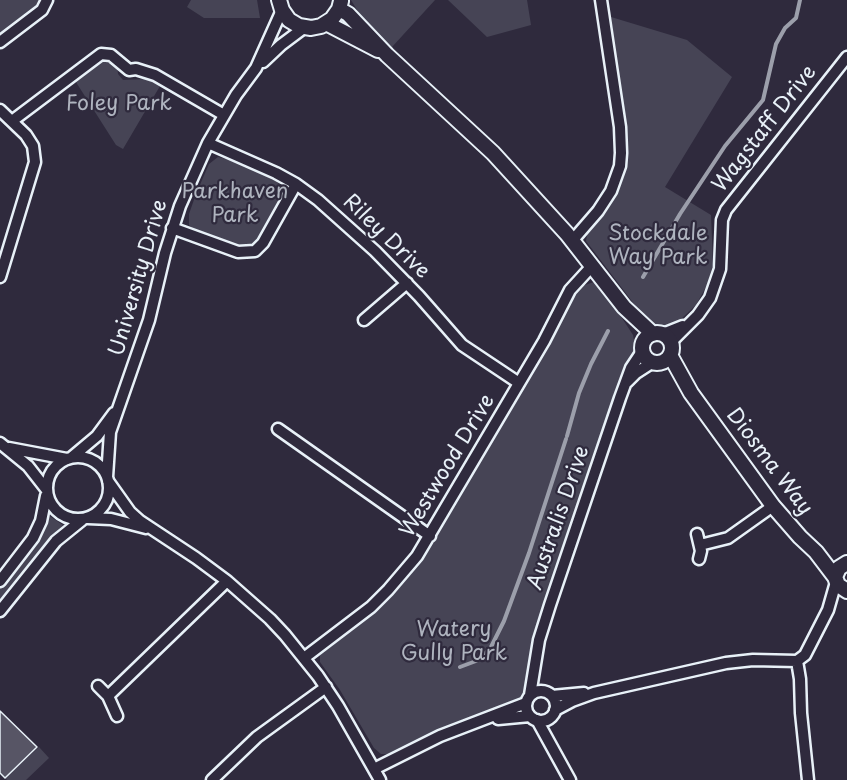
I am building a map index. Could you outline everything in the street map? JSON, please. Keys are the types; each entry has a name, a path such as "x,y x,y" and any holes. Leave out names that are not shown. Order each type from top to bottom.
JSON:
{"street":[{"path":"0,42 42,10 47,0"},
{"path":"569,238 592,218 611,191 620,166 620,127 603,3"},
{"path":"280,5 294,23 305,27 316,27 326,23 340,4 387,56 493,153 569,238 624,307 661,348"},
{"name":"University Drive","path":"107,479 109,441 118,408 149,320 172,228 187,187 208,143 256,68 280,5"},
{"path":"326,23 387,56"},
{"name":"University Drive","path":"256,68 305,27"},
{"path":"12,122 101,54 111,55 129,70 136,69 154,75 224,116"},
{"name":"Wagstaff Drive","path":"661,348 703,309 715,285 720,269 722,220 726,210 847,57"},
{"path":"0,110 26,135 33,146 35,162 0,277"},
{"name":"Riley Drive","path":"208,143 256,163 296,184 357,233 407,283 462,345 519,383"},
{"path":"172,228 238,252 255,251 263,243 296,184"},
{"name":"Westwood Drive","path":"304,658 371,607 404,573 430,536 570,290 592,266"},
{"path":"364,321 407,283"},
{"path":"624,307 646,357 661,348"},
{"path":"643,348 646,338 661,348"},
{"name":"Australis Drive","path":"528,699 539,640 550,605 631,368 643,348"},
{"path":"625,385 661,348"},
{"name":"Diosma Way","path":"661,348 773,506 800,537 840,572 841,589 847,592"},
{"name":"University Drive","path":"70,458 97,436 118,408"},
{"path":"278,429 430,536"},
{"path":"4,445 70,458 85,458 96,463 130,512 152,530 227,581 270,619 326,687 380,780"},
{"path":"4,445 28,466 46,491 51,506 68,518 120,521 152,530"},
{"path":"0,581 26,549 37,530 44,509 50,474 54,467 70,458"},
{"path":"0,610 56,541 94,515 105,504 108,496 107,479"},
{"path":"700,545 728,538 773,506"},
{"path":"697,534 700,545 699,559"},
{"path":"374,769 423,744 486,720 528,699 537,691 549,694 594,693 734,662 753,660 797,662 805,655 828,610 840,572"},
{"path":"108,696 227,581"},
{"path":"828,610 847,592"},
{"path":"797,662 808,780"},
{"path":"534,665 555,703 554,748"},
{"path":"98,686 108,696 117,716"},
{"path":"212,780 257,737 326,687"},
{"path":"486,720 534,718 545,720 553,713 594,693"},
{"path":"528,699 534,718 554,748 570,780"}],"green space":[{"path":"0,0 43,0 39,8 0,36"},
{"path":"191,0 257,0 260,18 204,18 187,7"},
{"path":"351,0 435,0 392,47 362,18"},
{"path":"448,0 527,0 531,25 487,37"},
{"name":"Stockdale Way Park","path":"611,17 687,40 732,77 665,187 711,215 713,264 708,283 696,305 679,321 664,327 651,324 644,317 586,241 588,230 613,198 622,176 626,153 626,136"},
{"name":"Foley Park","path":"101,59 110,60 117,65 118,74 123,80 148,79 160,86 123,149 116,145 74,79"},
{"name":"Parkhaven Park","path":"218,157 238,162 275,180 283,188 284,198 258,242 250,247 240,247 195,231 189,225 189,214 196,194 209,164"},
{"name":"Watery Gully Park","path":"594,282 633,335 636,352 617,392 545,604 533,642 525,694 504,709 465,720 392,754 381,754 374,748 340,690 320,662 320,655 373,613 421,560 546,349 577,291 582,286"},
{"path":"48,515 63,525 0,606 0,586 42,530"},
{"path":"39,747 49,758 26,780 7,780 5,778"}],"building":[{"path":"0,711 37,747 5,778 0,773"}],"waterway":[{"path":"643,277 680,214 725,146 763,100 776,44 785,28 796,18 800,0"},
{"path":"567,436 579,393 608,331"},
{"path":"460,667 476,661 490,649 504,621 566,439"}]}
